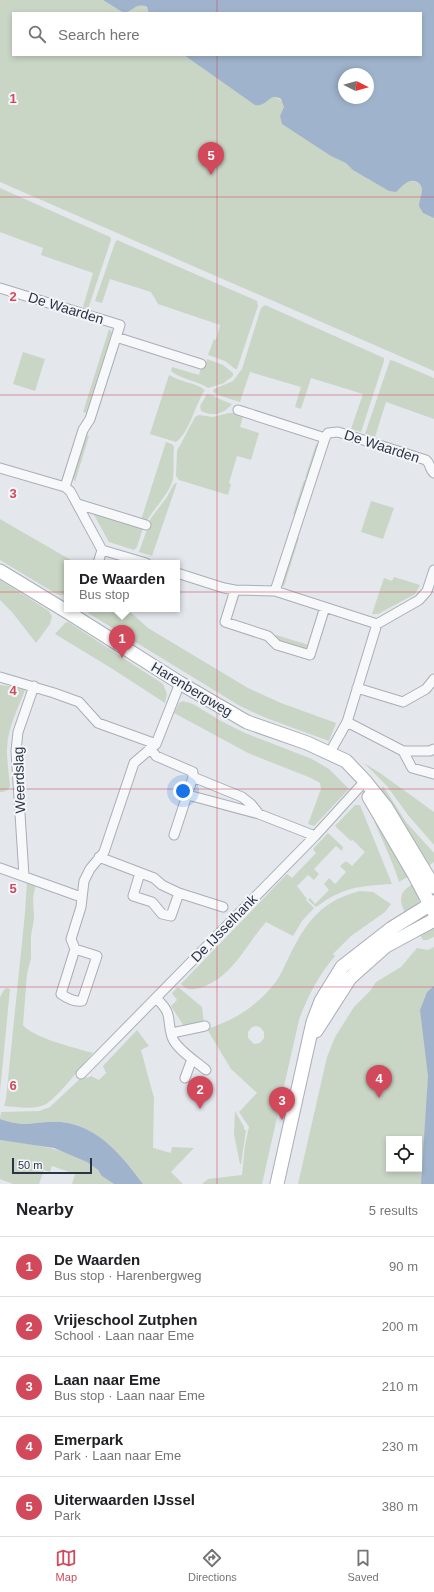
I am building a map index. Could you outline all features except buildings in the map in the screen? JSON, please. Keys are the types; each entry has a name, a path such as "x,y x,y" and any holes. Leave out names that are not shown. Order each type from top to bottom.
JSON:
{"street":[{"name":"De Waarden","path":"0,288 120,325 90,419 83,430 65,487"},
{"name":"De Waarden","path":"116,337 201,364"},
{"name":"De Waarden","path":"238,410 325,438"},
{"name":"De Waarden","path":"275,591 328,432 338,432 426,460 429,462 434,473"},
{"path":"0,468 65,487 70,491 102,550 99,560"},
{"path":"78,504 146,525"},
{"path":"102,550 136,560"},
{"path":"329,754 347,722 377,624 425,595 434,570"},
{"name":"Harenbergweg","path":"0,571 64,608"},
{"path":"180,574 234,590 275,591 377,624"},
{"path":"234,590 224,622 268,636 277,645 310,655 325,607"},
{"name":"Harenbergweg","path":"70,612 180,683 247,722 307,743 329,754 363,783 386,807 434,887"},
{"path":"0,677 34,686 79,702 98,723 153,747 156,756 193,772 188,795 174,835"},
{"path":"357,688 402,702 426,689 434,679"},
{"path":"75,949 97,956 82,1001 67,999 61,994 75,949 71,939 81,907 84,881 90,869 104,852 134,763 153,747 180,683"},
{"name":"Weerdslag","path":"24,876 16,751 18,732 34,686"},
{"path":"347,722 403,751 430,751 434,749"},
{"path":"403,751 412,768 434,774"},
{"path":"193,777 242,797 251,804 259,814"},
{"name":"Harenbergweg","path":"363,783 433,906"},
{"name":"De IJsselhank","path":"81,1074 315,836 363,783"},
{"path":"188,795 259,814 315,836"},
{"path":"99,857 154,878 162,885 179,893 223,907"},
{"path":"0,868 81,897"},
{"path":"140,873 133,896 152,902 162,914 171,916 179,893"},
{"path":"277,1184 313,1022 321,1000 342,967 392,928 433,906"},
{"path":"309,1041 350,978 386,946 434,920"},
{"path":"156,998 168,1012 172,1038 177,1045 206,1070"},
{"path":"172,1033 205,1026"},
{"path":"185,1078 192,1059"}],"green space":[{"path":"0,0 135,0 153,12 12,12 12,56 216,56 279,99 434,193 434,371 0,182"},
{"path":"0,188 110,237 111,240 88,309 83,307 93,273 41,255 43,248 0,232"},
{"path":"117,240 257,301 258,306 237,369 225,361 208,355 214,339 216,340 220,325 158,304 151,292 110,279 102,303 95,301"},
{"path":"265,305 384,358 361,432 351,429 363,394 311,378 301,409 295,407 301,387 250,372 240,402 213,392 214,389 233,381 242,369 261,308"},
{"path":"109,329 112,332 86,413 83,412"},
{"path":"23,352 45,359 35,391 13,384"},
{"path":"207,359 223,365 233,373 233,376 224,383 208,388 171,371 172,367 199,375 201,368 204,369"},
{"path":"390,360 434,378 434,419 386,402 375,437 365,434"},
{"path":"169,375 201,387 205,390 189,425 176,442 150,434"},
{"path":"207,394 232,404 218,414 205,413 201,411 200,406"},
{"path":"235,413 243,416 240,427 259,433 251,460 237,456 229,483 231,484 228,495 179,480 176,476 177,451 195,417 199,415 213,417"},
{"path":"86,435 89,436 75,482 73,478"},
{"path":"166,442 172,444 174,447 172,484 146,522 141,520"},
{"path":"316,444 318,445 308,479 305,478"},
{"path":"304,480 307,481 296,515 293,514"},
{"path":"177,483 152,556 139,552 151,518 167,497 174,484"},
{"path":"371,501 394,508 383,539 361,532"},
{"path":"93,513 143,528 137,547 134,550 109,542"},
{"path":"0,519 71,560 64,560 64,595 58,595 0,560"},
{"path":"297,537 299,538 284,586 281,585"},
{"path":"394,577 420,585 415,594 378,614 372,614 384,578 392,581"},
{"path":"0,580 49,611 52,616 50,624 36,643 12,612 0,600"},
{"path":"130,612 148,628 248,688 281,703 336,723 329,741 266,718 240,706 88,613"},
{"path":"68,622 163,684 167,694 165,703 55,634 65,623"},
{"path":"275,635 309,645 302,649 280,641"},
{"path":"0,685 26,688 14,719 7,743 10,786 3,792 0,792"},
{"path":"183,701 193,704 221,721 245,733 312,759 329,769 349,789 314,826 308,824 321,789 320,783 248,753 174,713 179,703"},
{"path":"364,763 434,812 434,845 408,815 387,786"},
{"path":"383,786 406,822 434,853 434,862 427,867 381,790"},
{"path":"355,805 360,805 392,884 360,887 343,891 316,907 308,900 310,898 315,904 329,890 324,884 329,878 335,884 346,872 340,866 346,861 352,866 365,852 353,840 351,841 335,826"},
{"path":"368,805 411,875 399,882 392,862"},
{"path":"328,833 343,847 342,851 336,846 314,869 319,874 314,880 308,875 297,886 307,899 306,900 314,908 302,921 293,936 266,922 237,960 221,977 197,989 189,989 183,986 181,984 287,874 292,878 316,853 313,849"},
{"path":"27,881 36,884 33,897 34,919 31,936 31,958 27,974 23,1025 28,1030 45,1038 93,1053 55,1097 44,1105 29,1108 4,1106 6,1099"},
{"path":"414,883 419,901 418,904 406,915 402,905 401,896 409,886"},
{"path":"360,891 373,892 391,904 385,912 351,936 333,954 335,956 314,986 306,1003 299,1020 262,1184 202,1184 208,1179 242,1175 245,1145 249,1127 239,1112 257,1093 231,1069 207,1029 235,1017 253,1005 268,992 279,978 295,945 309,923 325,907 346,895","holes":["252,1027 260,1027 264,1032 264,1038 260,1043 254,1044 248,1038 248,1032"]},
{"path":"434,928 434,937 423,940 420,935"},
{"path":"434,947 434,1184 298,1184 327,1057 335,1037 354,1007 370,991 376,982 401,967 417,948 428,950"},
{"path":"178,987 202,1007 204,1024 185,1028 171,1006 177,1000 172,993"},
{"path":"6,988 10,989 0,1092 0,997"},
{"path":"137,1030 149,1046 141,1050 154,1098 153,1148 171,1153 172,1147 194,1148 171,1172 183,1184 143,1184 118,1153 87,1129 61,1122 24,1124 0,1119 1,1112 39,1111 50,1107 84,1075 87,1078 91,1076 99,1080 106,1073 103,1066"},
{"path":"235,1111 244,1127 244,1130 246,1130 241,1164 234,1134"},
{"path":"0,1140 45,1147 77,1157 94,1167 114,1184 72,1184 75,1174 52,1166 50,1172 44,1170 39,1184 13,1184 0,1179"}],"water":[{"path":"103,0 434,0 434,218 423,213 419,206 422,189 421,185 417,182 408,182 396,192 389,191 353,170 346,163 331,156 282,124 280,116 284,107 281,99 273,97 263,104 255,105 185,56 422,56 422,12 149,12 147,7 137,6 127,12 122,12"},
{"path":"434,986 434,1184 421,1184 428,1076 420,1010 427,992"},
{"path":"0,1119 24,1124 61,1122 87,1129 118,1153 143,1184 114,1184 102,1176 98,1170 87,1162 54,1148 0,1140"}],"place":[{"name":"Uiterwaarden IJssel","path":"211,175"},
{"name":"De Waarden","path":"122,658"},
{"name":"Emerpark","path":"379,1098"},
{"name":"Vrijeschool Zutphen","path":"200,1109"},
{"name":"Laan naar Eme","path":"282,1120"}]}
